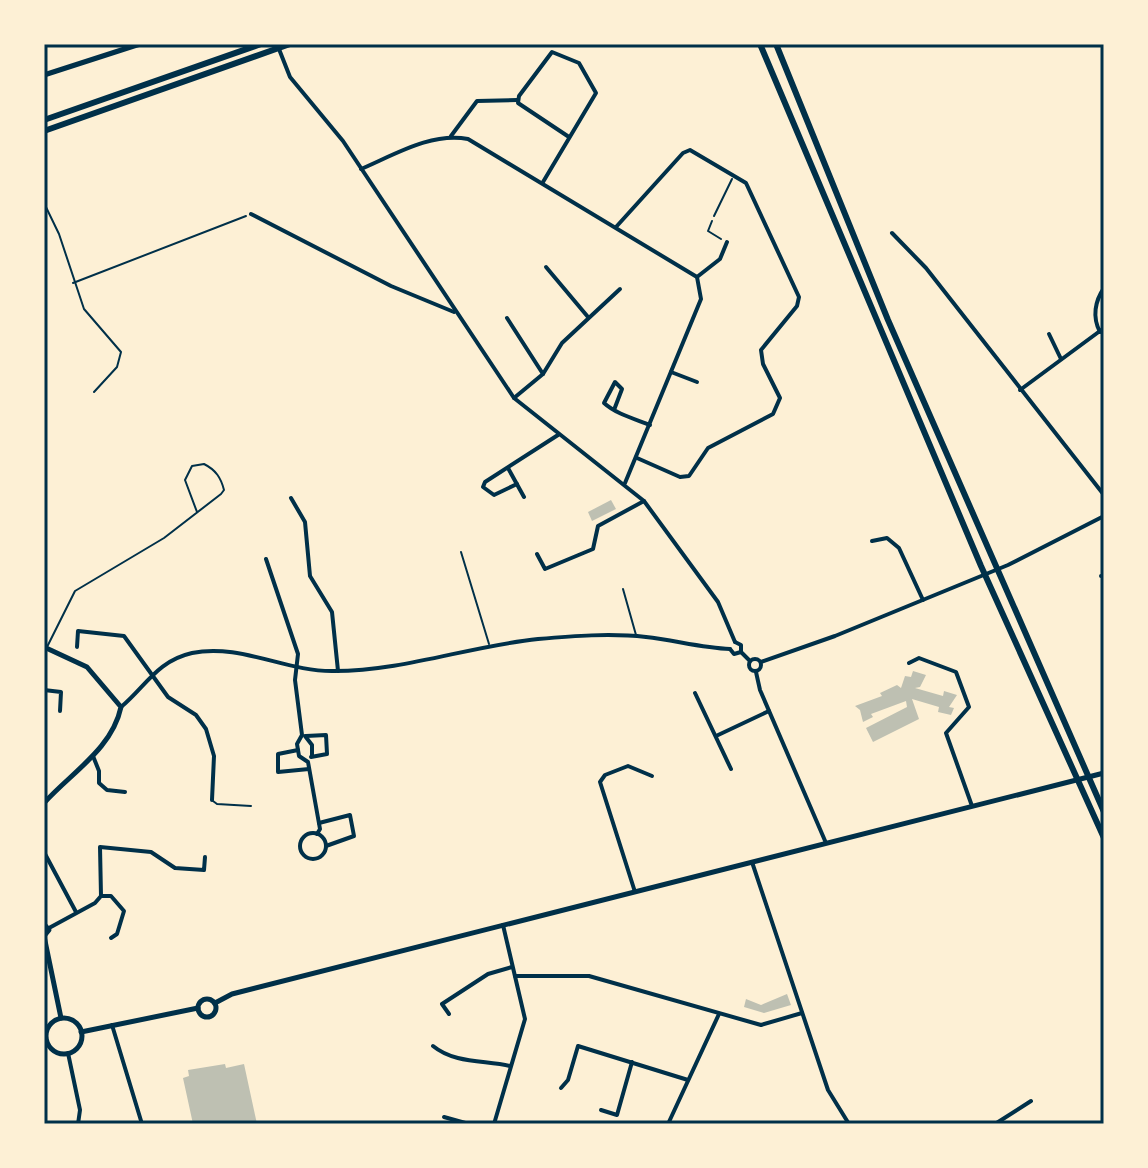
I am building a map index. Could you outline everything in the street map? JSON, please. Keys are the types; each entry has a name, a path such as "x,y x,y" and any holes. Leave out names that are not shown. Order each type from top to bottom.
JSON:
{"highway":[{"path":"44,120 261,44"},
{"path":"44,133 290,44"},
{"path":"762,44 988,584 1104,838"},
{"path":"776,44 888,320 1104,812"}],"main road":[{"path":"44,75 140,44"},
{"path":"44,803 111,735 121,707 87,667 45,650"},
{"path":"81,1032 198,1008 205,1000 215,1003 232,994 1104,773"},
{"path":"46,926 44,936 61,1018"},
{"path":"198,1008 202,1016 211,1017 216,1010 215,1003"},
{"path":"61,1018 71,1020 81,1032 81,1043 68,1053 58,1053 46,1042 47,1030 61,1018"}],"street":[{"path":"277,44 290,77 320,110 514,398 644,501 718,602 735,642 741,645 741,652 750,661 750,669 756,672 769,711 826,844"},
{"path":"517,100 552,52 579,63 596,93 543,182"},
{"path":"451,136 477,101 517,100"},
{"path":"517,100 521,108 569,137"},
{"path":"361,169 451,136 473,141 697,277 702,286 701,299 625,483"},
{"path":"616,227 683,153 690,150 746,183 799,297 797,306 761,350 763,364 778,391 780,404 764,420 708,448 689,476 680,477 637,458"},
{"path":"251,214 370,276 456,313"},
{"path":"892,233 926,268 1104,495"},
{"path":"697,277 720,259 727,242"},
{"path":"546,267 588,317"},
{"path":"1020,390 1102,330 1096,303 1104,288"},
{"path":"514,398 543,374 562,343 620,289"},
{"path":"507,318 543,374"},
{"path":"1049,334 1061,359"},
{"path":"671,372 697,382"},
{"path":"614,410 622,389 615,382 604,403 614,410 650,425"},
{"path":"517,484 494,495 486,492 485,482 558,435"},
{"path":"508,468 524,497"},
{"path":"291,498 305,522 310,576 332,612 338,671"},
{"path":"537,554 545,569 593,549 601,523 644,501"},
{"path":"750,661 757,659 761,662 923,600 1008,565 1104,516"},
{"path":"872,541 887,538 899,548 923,600"},
{"path":"266,559 298,654 304,736 298,750"},
{"path":"77,647 78,631 121,635 168,697 196,715 206,729 214,756 212,800"},
{"path":"121,707 151,674 177,657 201,652 241,653 297,667 338,671 387,668 490,645 587,635 637,636 730,649 734,654 741,652"},
{"path":"730,649 735,642"},
{"path":"909,663 919,658 956,672 969,707 946,733 972,806"},
{"path":"756,672 761,669 761,662"},
{"path":"44,690 61,692 60,711"},
{"path":"695,693 731,769"},
{"path":"716,736 769,711"},
{"path":"304,736 326,735 327,754 310,760"},
{"path":"304,736 312,745 309,769 319,823 317,834 326,846"},
{"path":"298,750 310,760"},
{"path":"298,750 278,754 278,772 309,769"},
{"path":"93,756 99,771 99,783 107,790 125,792"},
{"path":"635,892 600,782 605,775 628,766 652,776"},
{"path":"317,834 302,840 300,848 304,856 320,857 326,846 354,836 350,815 319,823"},
{"path":"46,926 95,903 101,896 100,847 151,852 175,868 204,870 205,857"},
{"path":"44,852 76,912"},
{"path":"752,862 828,1090 849,1124"},
{"path":"101,896 115,898 124,911 117,934 111,938"},
{"path":"494,1124 525,1019 503,925"},
{"path":"449,1014 442,1004 488,974 512,967"},
{"path":"515,976 589,976 767,1025 802,1013"},
{"path":"668,1124 719,1013"},
{"path":"112,1025 142,1124"},
{"path":"433,1046 440,1052 479,1063 491,1061 511,1066"},
{"path":"561,1088 568,1080 578,1046 688,1080"},
{"path":"68,1053 80,1110 78,1124"},
{"path":"601,1110 617,1115 632,1062"},
{"path":"995,1124 1031,1101"},
{"path":"444,1117 469,1124"}],"lane":[{"path":"714,216 734,174"},
{"path":"45,650 75,591 164,538 197,512 224,490 214,469 204,464 192,466 185,480 197,512"},
{"path":"461,552 490,645"},
{"path":"623,589 637,636"},
{"path":"212,800 217,804 251,806"}],"path":[{"path":"44,203 59,234 84,309 121,352 117,367 94,392"},
{"path":"73,283 251,214"},
{"path":"714,216 708,231 727,242"}],"building":[{"path":"611,500 616,509 592,521 588,512"},
{"path":"913,671 926,675 920,687 915,688 943,696 944,691 957,695 949,707 954,708 951,715 938,712 939,707 912,699 919,719 873,742 866,728 907,707 906,701 871,714 873,717 863,722 860,710 855,706 882,696 880,693 897,685 901,688 905,676 911,677"},
{"path":"787,994 791,1005 764,1013 744,1007 746,999 761,1005"},
{"path":"225,1064 226,1068 244,1064 257,1124 193,1124 183,1078 189,1076 188,1070"}]}
